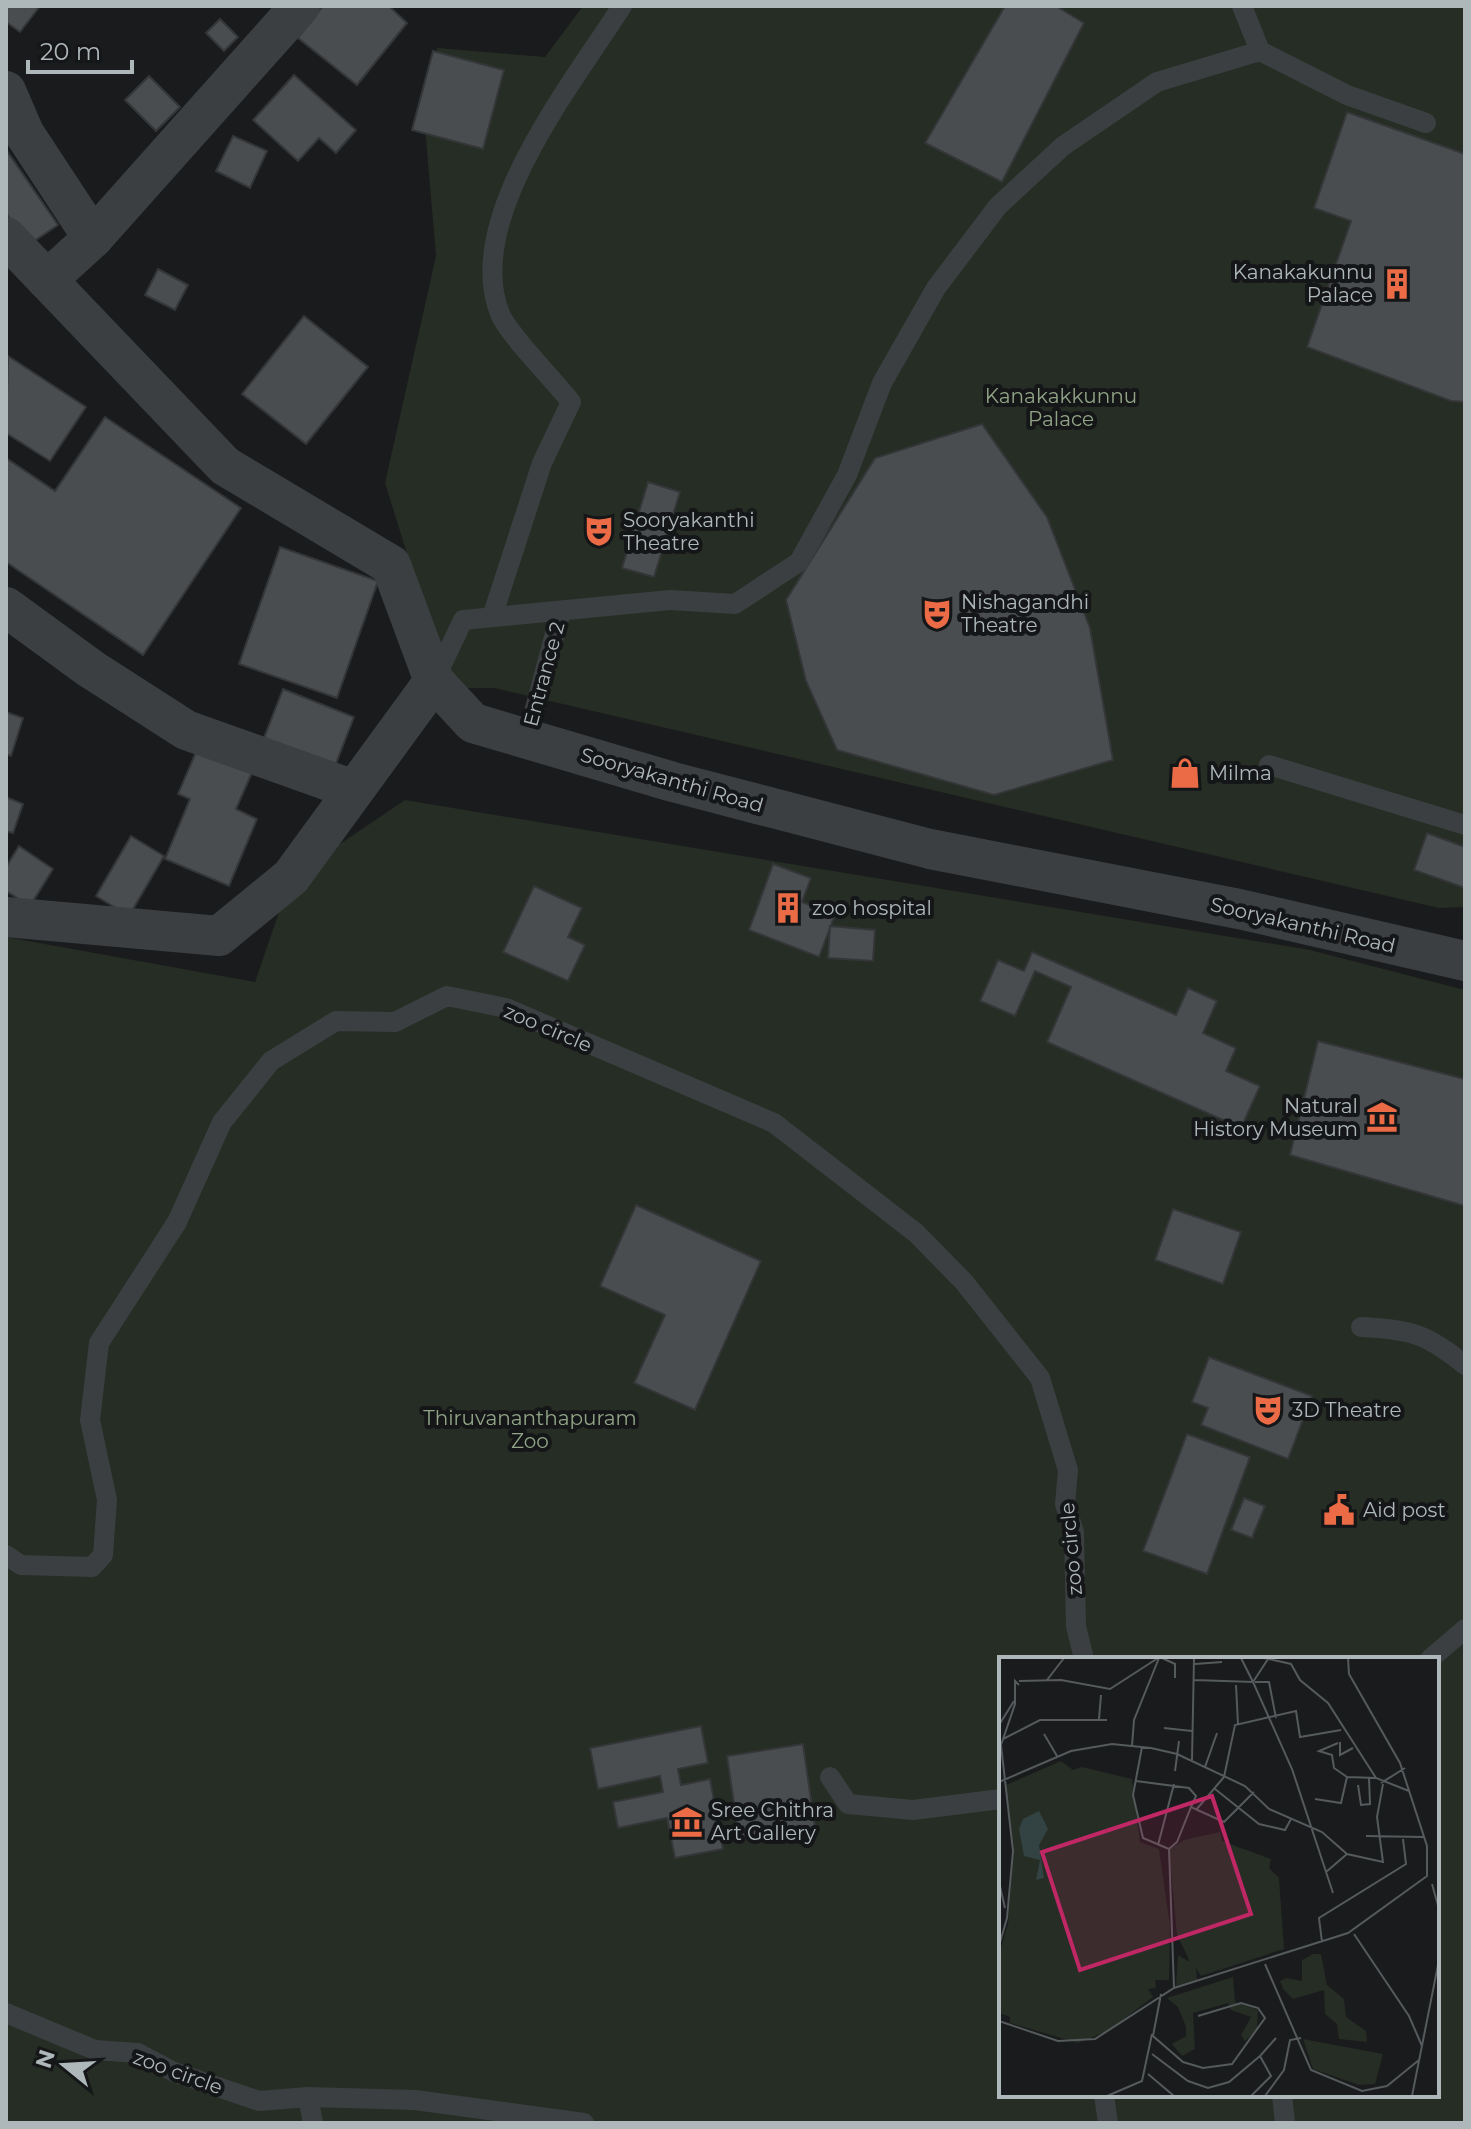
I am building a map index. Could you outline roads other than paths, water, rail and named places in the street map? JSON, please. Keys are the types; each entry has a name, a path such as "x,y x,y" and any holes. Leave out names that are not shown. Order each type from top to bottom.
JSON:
{"street":[{"path":"47,280 93,238 300,6"},
{"path":"6,91 24,133 93,238"},
{"path":"6,237 225,466 391,565 434,681 291,877 219,936 6,917"},
{"path":"6,607 91,669 186,730 354,790"},
{"name":"Sooryakanthi Road","path":"434,681 473,723 673,782 930,849 1239,909 1465,961"}],"lane":[{"path":"492,617 542,463 571,402 502,318 494,293 493,259 500,224 526,157 622,6"},
{"path":"1242,6 1260,51 1347,95 1426,123"},
{"path":"434,681 463,620 670,600 735,604 799,562 847,475 882,383 936,288 998,206 1063,146 1157,82 1260,51"},
{"name":"Entrance 2","path":"527,738 561,611"},
{"path":"1269,765 1465,825"},
{"name":"zoo circle","path":"6,1555 21,1565 92,1567 103,1555 107,1500 90,1420 99,1343 177,1222 222,1122 271,1061 336,1021 395,1022 447,996 506,1008 774,1123 916,1233 964,1282 1040,1378 1068,1470 1065,1504 1074,1532 1076,1626 1084,1657"},
{"path":"1361,1327 1390,1328 1432,1338 1465,1365"},
{"path":"1432,1657 1465,1629"},
{"path":"830,1777 848,1804 913,1810 999,1799"},
{"name":"zoo circle","path":"6,2013 95,2050 138,2053 174,2072 259,2101 308,2097 415,2100 584,2123"},
{"path":"308,2097 313,2123"},
{"path":"1104,2097 1108,2123"},
{"path":"1282,2097 1285,2123"}],"place":[{"name":"Kanakakunnu Palace","path":"1397,284"},
{"name":"Sooryakanthi Theatre","path":"599,531"},
{"name":"Nishagandhi Theatre","path":"937,614"},
{"name":"Milma","path":"1185,773"},
{"name":"zoo hospital","path":"788,908"},
{"name":"Natural History Museum","path":"1382,1117"},
{"name":"3D Theatre","path":"1268,1410"},
{"name":"Aid post","path":"1339,1510"},
{"name":"Sree Chithra Art Gallery","path":"687,1822"}],"park label":[{"name":"Kanakakkunnu Palace","path":"1061,408"},
{"name":"Thiruvananthapuram Zoo","path":"530,1430"}]}
